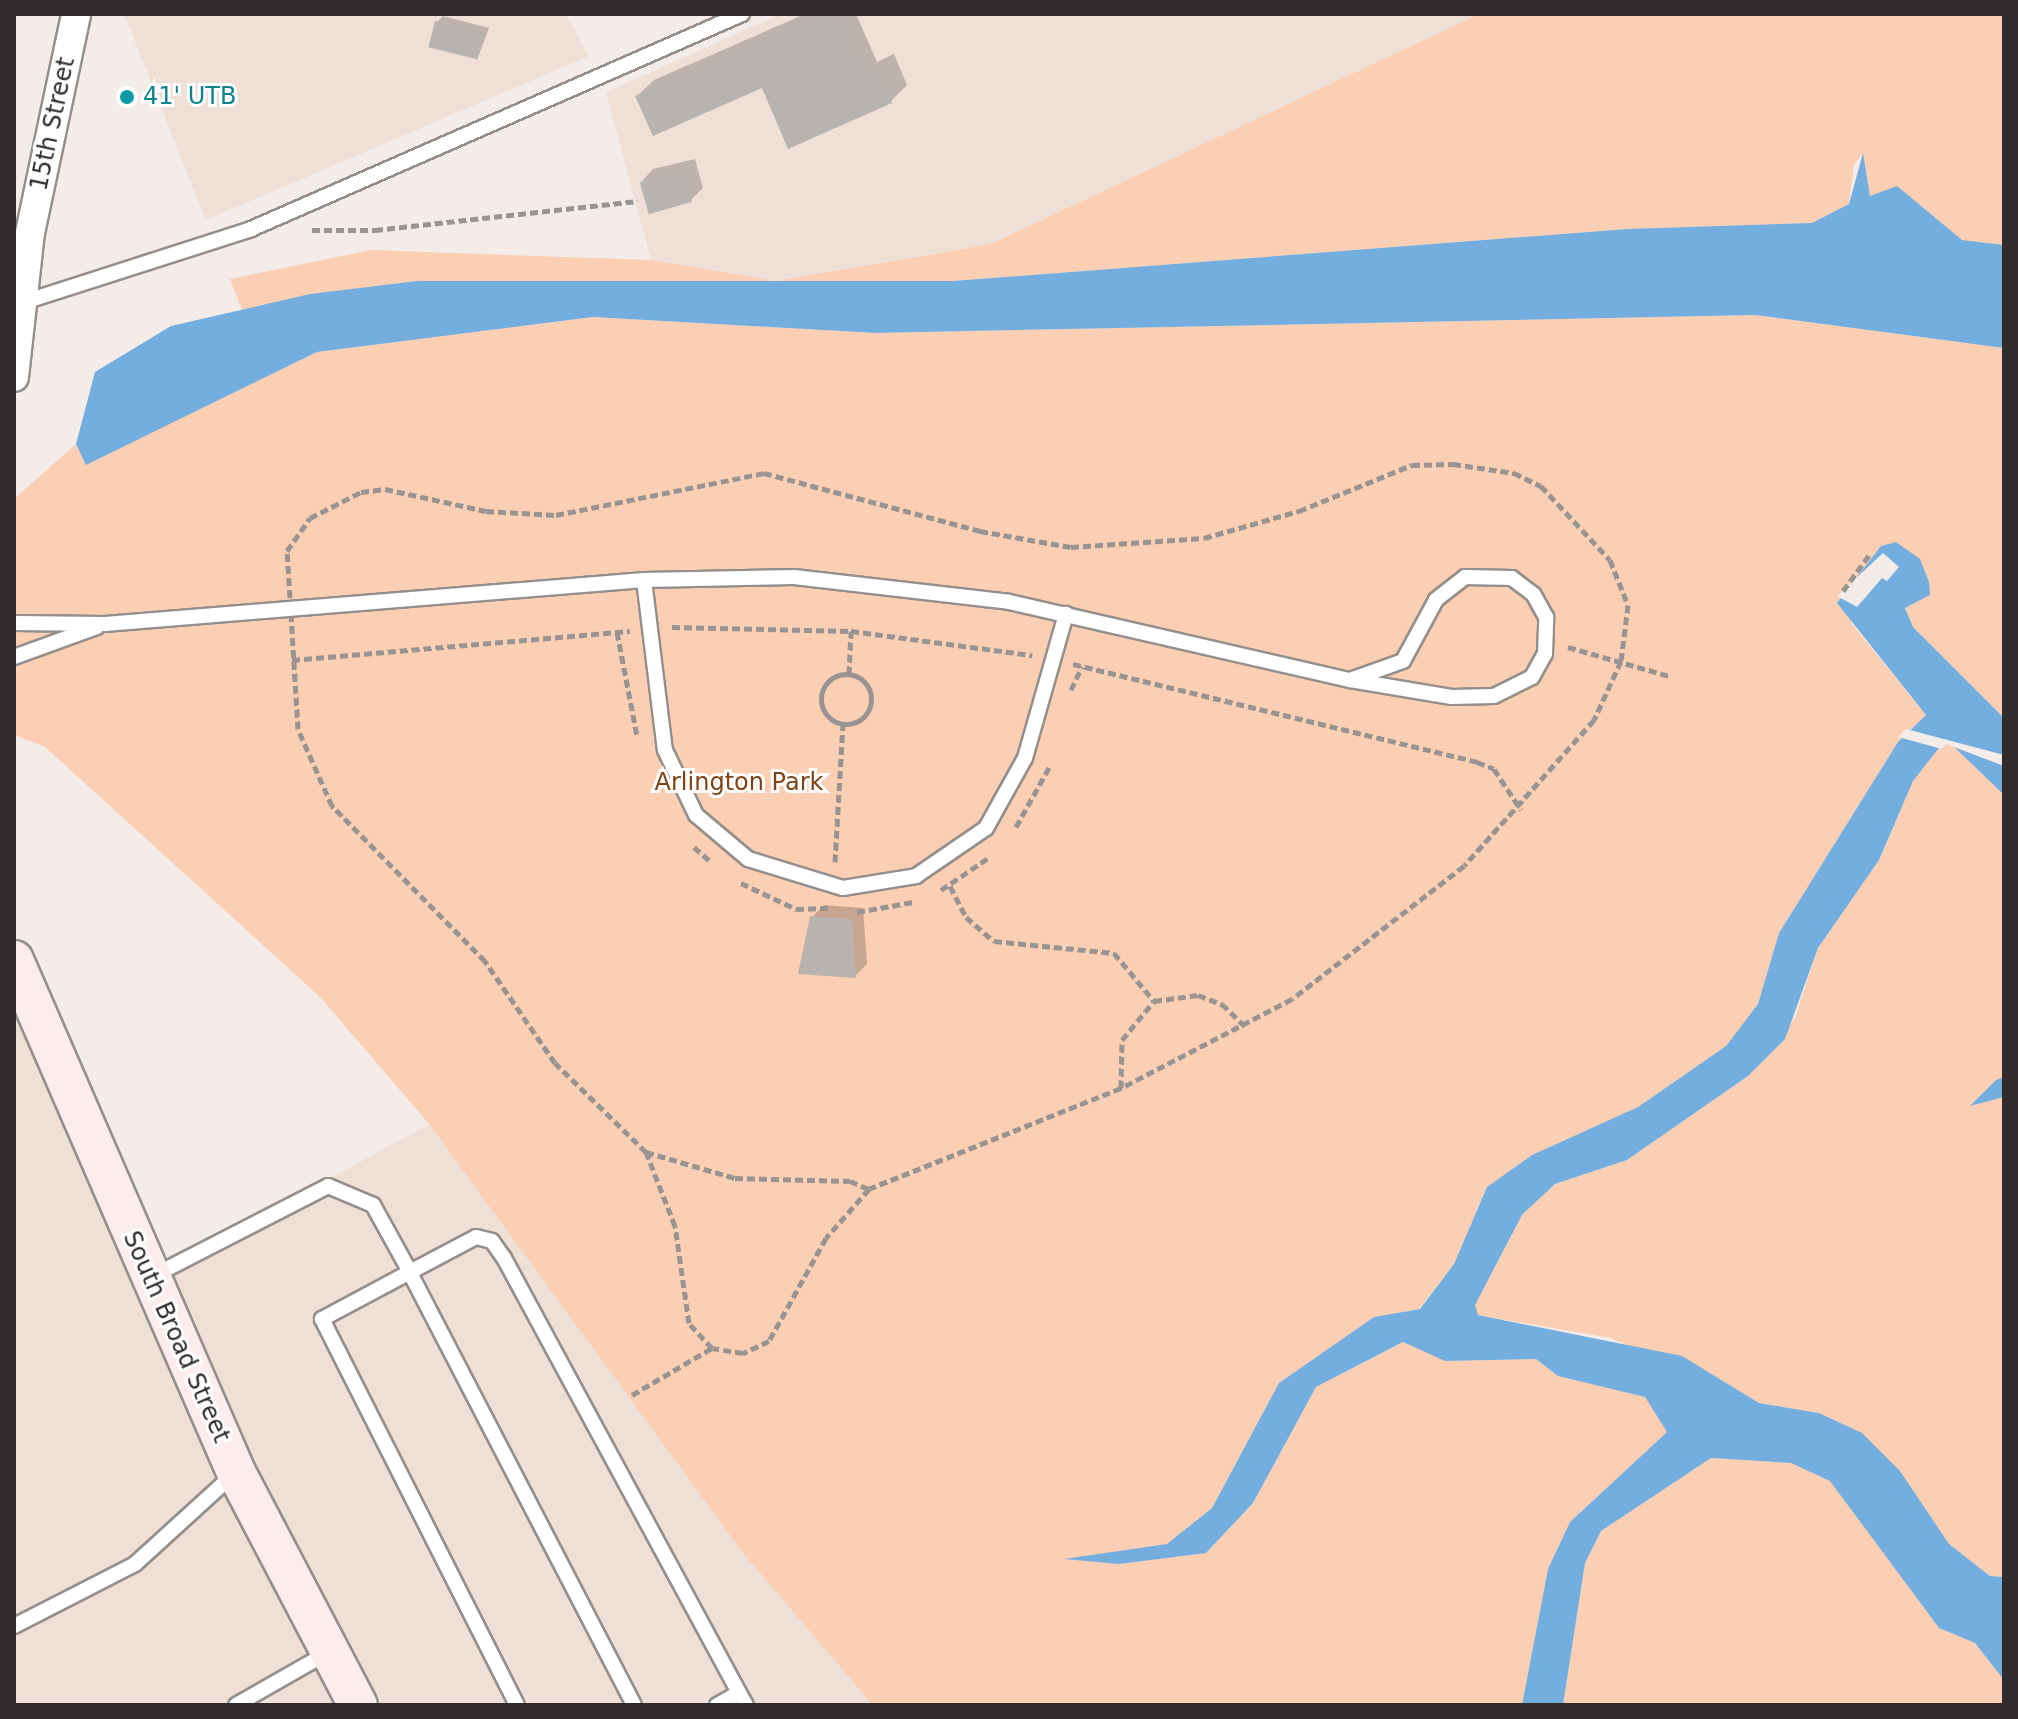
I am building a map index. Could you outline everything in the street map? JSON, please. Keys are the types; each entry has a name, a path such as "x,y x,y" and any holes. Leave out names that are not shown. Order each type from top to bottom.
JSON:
{"street":[{"name":"15th Street","path":"14,377 19,304 30,233 76,14"},
{"name":"South Broad Street","path":"14,960 149,1278 236,1472 358,1705"}],"lane":[{"path":"19,304 251,229 742,14"},
{"path":"14,623 105,624 644,580 858,582 1066,614 1350,680 1494,696 1532,677 1548,641 1533,594 1512,578 1475,574 1436,600 1403,661 1350,680"},
{"path":"644,580 665,750 696,815 748,859 833,887 916,876 986,828 1020,770 1066,614"},
{"path":"14,657 105,624"},
{"path":"149,1278 328,1186 373,1205 634,1705"},
{"path":"517,1705 322,1319 476,1237 492,1241 742,1699 717,1705"},
{"path":"14,1626 135,1564 236,1472"},
{"path":"236,1705 329,1652"}],"path":[{"path":"251,229 375,230 637,201"},
{"path":"1453,464 1514,473 1566,506 1622,583 1628,605 1621,661 1594,720 1521,810 1431,893 1246,1027 1121,1088 869,1189 826,1238 769,1341 743,1353 712,1348 689,1323 675,1226 646,1152 555,1063 485,961 332,806 298,729 286,608 287,551 310,518 361,492 385,489 486,511 556,515 764,473 1009,538 1071,547 1229,532 1412,465 1453,464"},
{"path":"1843,591 1870,554"},
{"path":"292,660 720,623 851,631 1055,659 1477,762 1494,769 1521,810"},
{"path":"849,674 851,631"},
{"path":"617,632 639,743"},
{"path":"1548,641 1669,676"},
{"path":"849,674 863,681 871,702 858,721 843,724 828,716 823,692 849,674"},
{"path":"731,878 796,909 832,914 843,724"},
{"path":"684,835 720,869"},
{"path":"950,886 966,917 994,941 1114,953 1154,1001"},
{"path":"1121,1088 1122,1040 1154,1001 1198,995 1222,1004 1246,1027"},
{"path":"646,1152 735,1178 850,1181 869,1189"},
{"path":"632,1395 712,1348"}],"shaded area":[{"path":"124,14 566,14 589,56 206,220"},
{"path":"781,14 1479,14 991,244 776,281 651,260 606,92"},
{"path":"14,1003 149,1278 429,1124 875,1705 14,1705"}],"green space":[{"path":"1479,14 2004,14 2004,245 1962,240 1870,196 1863,154 1854,164 1849,204 1812,223 1627,229 953,281 880,301 579,281 417,281 242,310 230,279 371,250 651,260 776,281 991,244"},
{"name":"Arlington Park","path":"1755,315 2004,348 2004,718 1913,627 1881,546 1866,567 1851,623 1926,715 1898,742 1779,933 1758,1004 1726,1046 1638,1107 1532,1155 1487,1187 1454,1264 1419,1309 1374,1317 1279,1383 1212,1508 1167,1545 1068,1559 1206,1553 1253,1503 1316,1387 1404,1342 1445,1361 1536,1359 1558,1376 1646,1397 1667,1432 1570,1522 1548,1569 1522,1705 873,1705 743,1553 429,1124 320,997 45,747 14,735 14,499 76,444 86,464 317,352 593,317 875,333"},
{"path":"1946,738 2004,795 2004,1077 1972,1105 2004,1097 2004,1577 1990,1576 1948,1544 1900,1471 1819,1413 1759,1403 1611,1338 1477,1315 1475,1305 1522,1215 1555,1184 1627,1160 1748,1076 1795,1018 1818,948 1879,860 1913,781"},
{"path":"1711,1458 1791,1463 1831,1481 1939,1628 1975,1643 2004,1680 2004,1705 1563,1705 1585,1562 1601,1531"}],"water":[{"path":"1863,153 1870,196 1897,186 1962,240 2004,245 2004,348 1755,315 875,333 593,317 317,352 86,465 76,444 95,372 171,326 310,294 417,281 953,281 1627,229 1812,223 1849,204"},
{"path":"1896,542 1920,559 1929,582 1930,595 1905,608 1913,627 2004,718 2004,795 1946,739 1913,781 1879,860 1818,948 1785,1039 1748,1076 1627,1160 1555,1184 1522,1215 1475,1305 1478,1315 1682,1356 1759,1403 1819,1413 1862,1433 1900,1471 1949,1544 1990,1576 2004,1577 2004,1680 1975,1643 1939,1628 1830,1481 1791,1463 1711,1458 1601,1531 1585,1563 1563,1705 1522,1705 1548,1569 1570,1522 1667,1432 1645,1397 1558,1376 1536,1359 1445,1361 1403,1342 1316,1387 1253,1503 1206,1553 1119,1564 1064,1559 1167,1544 1212,1508 1279,1383 1374,1317 1420,1309 1454,1264 1487,1187 1532,1155 1638,1107 1726,1046 1758,1004 1779,933 1898,742 1926,715 1837,603 1881,546"},
{"path":"2004,1077 2004,1097 1970,1106 1996,1080"}],"pier":[{"path":"1883,553 1899,567 1887,581 1882,578 1857,607 1837,596"},
{"path":"1906,729 2004,755 2004,766 1946,744 1942,749 1898,737"}],"building":[{"path":"823,14 834,14 861,77 878,69 892,103 788,149 762,88 653,136 635,96"},
{"path":"435,21 484,33 477,59 428,47"},
{"path":"683,170 692,202 649,214 640,182"},
{"path":"810,916 852,919 856,978 798,974"}],"place":[{"name":"41' UTB","path":"127,97"}]}
